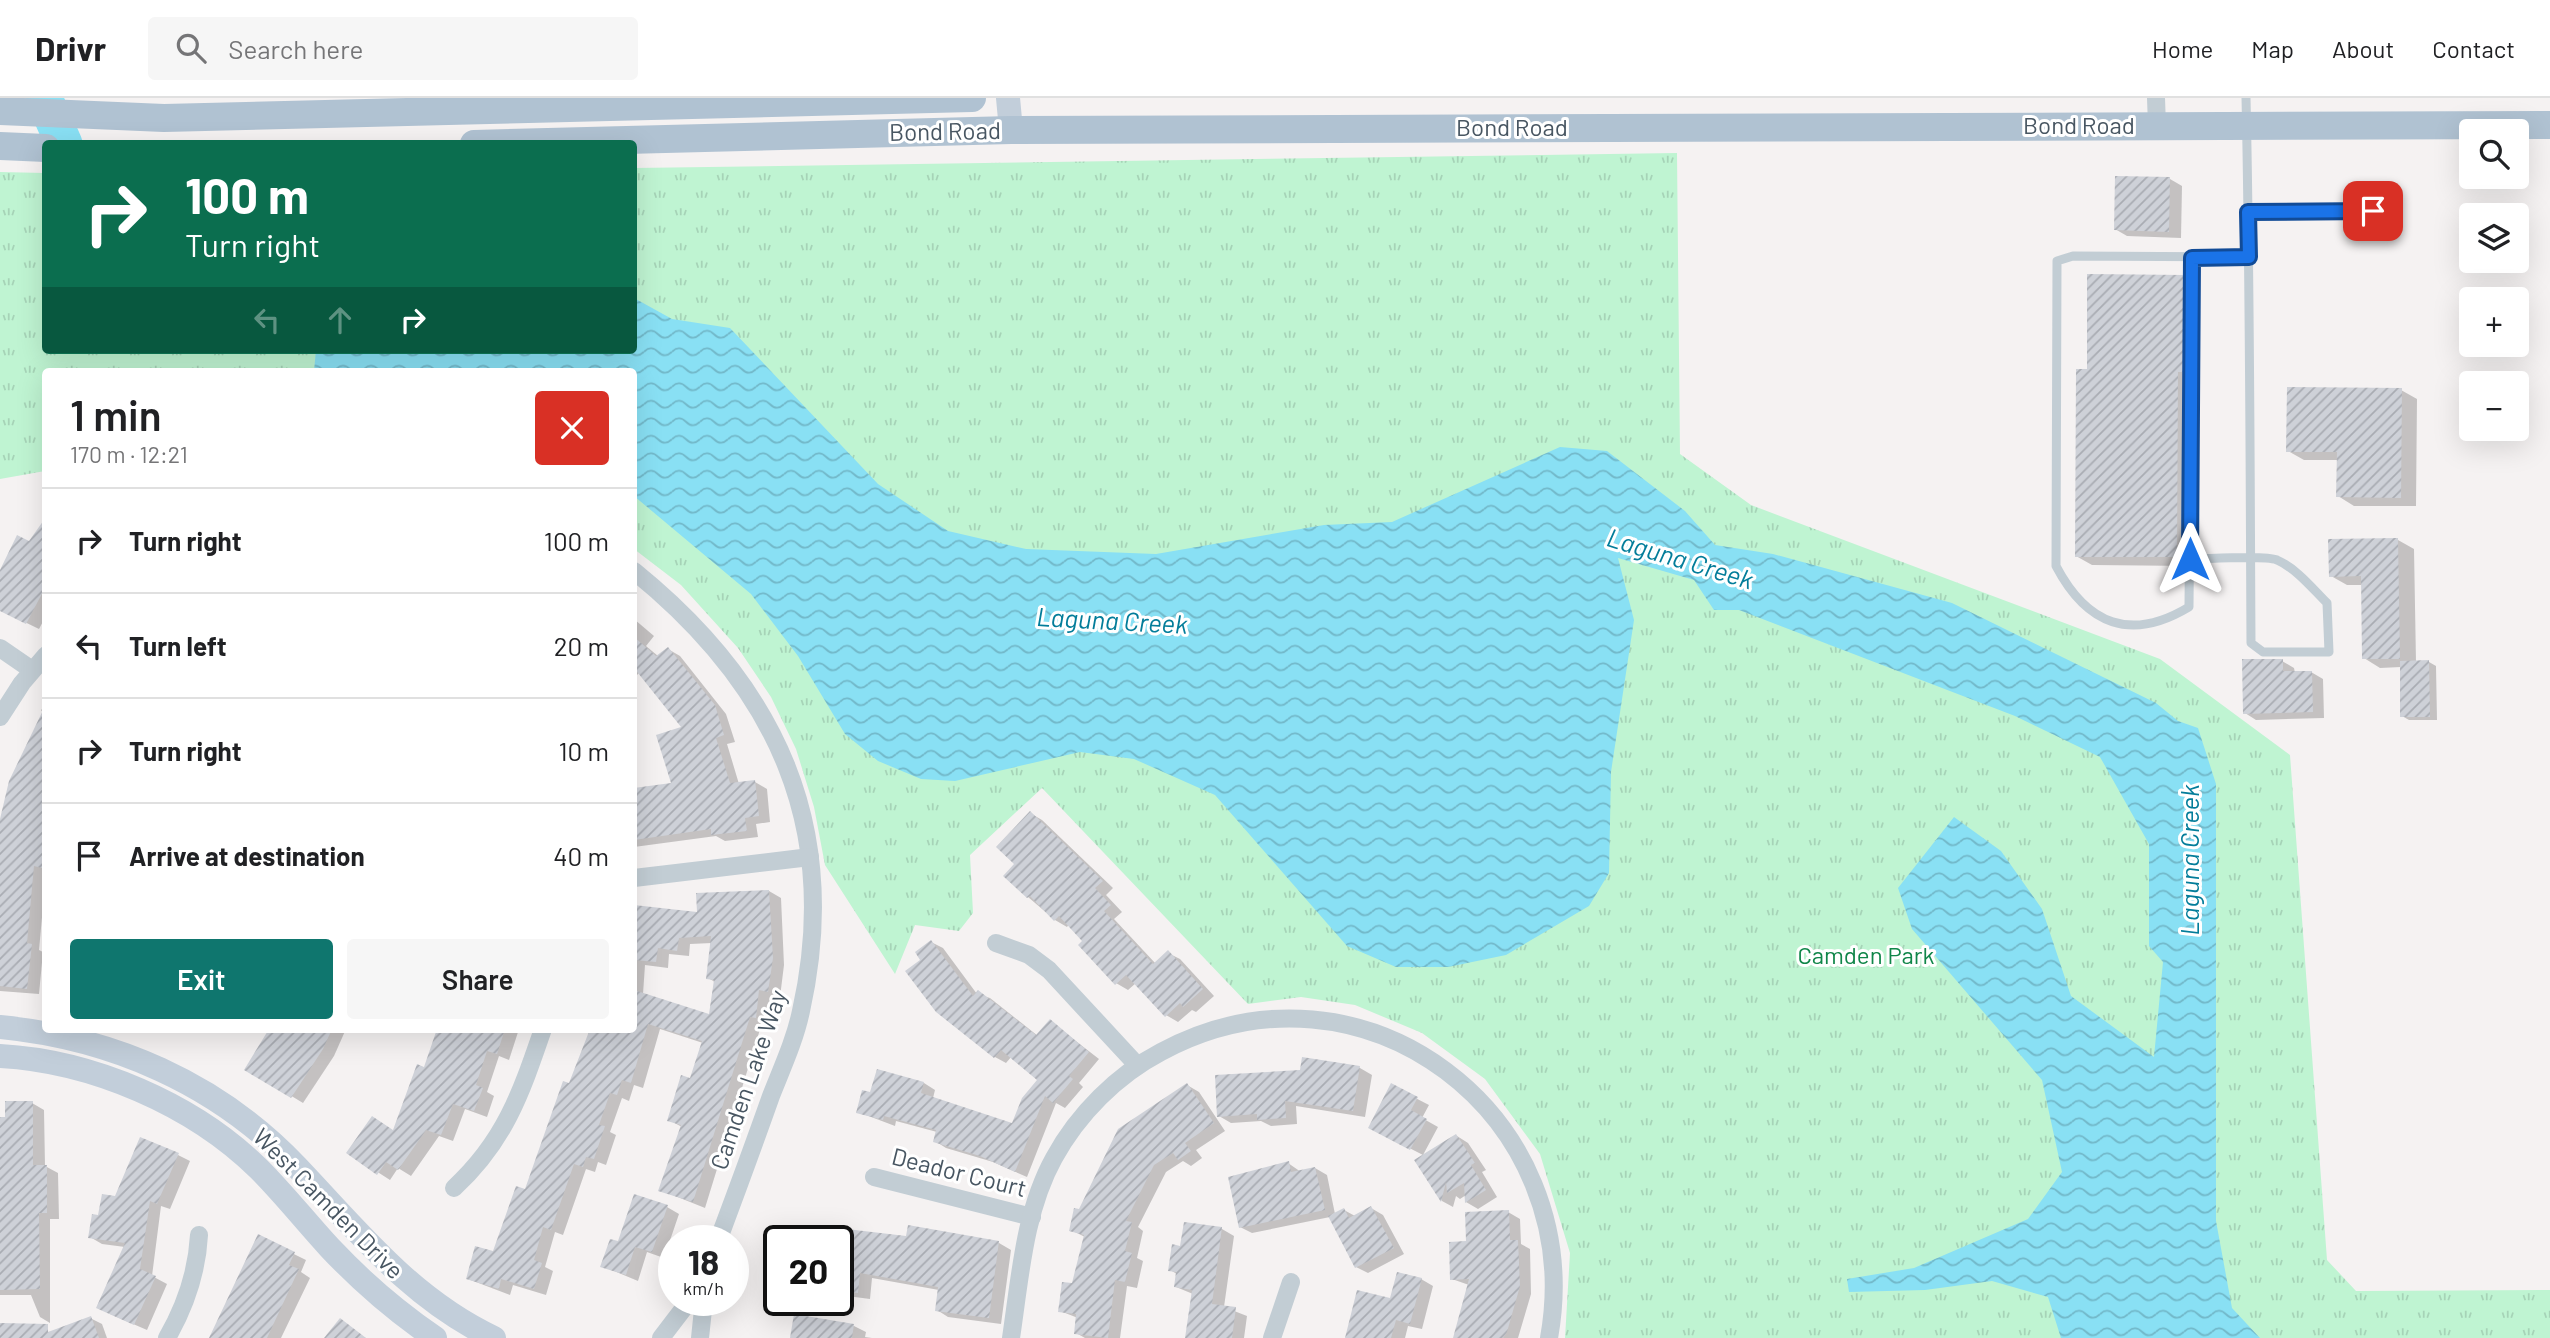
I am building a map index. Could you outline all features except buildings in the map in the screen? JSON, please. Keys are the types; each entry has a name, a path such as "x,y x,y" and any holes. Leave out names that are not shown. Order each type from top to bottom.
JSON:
{"main road":[{"name":"Bond Road","path":"0,111 164,118 347,105 972,98"},
{"name":"Bond Road","path":"627,140 1011,130 2157,126 2246,112 2550,125"},
{"path":"0,146 42,148"}],"street":[{"path":"1008,98 1011,130"},
{"path":"2156,98 2157,126"},
{"name":"Camden Lake Way","path":"637,574 696,625 750,692 788,769 801,809 810,856 813,929 801,1014 724,1225"},
{"path":"0,648 32,670"},
{"path":"0,718 42,659"},
{"path":"637,878 810,856"},
{"path":"996,943 1029,955 1049,970 1137,1065"},
{"path":"1011,1338 1032,1217 1043,1180 1065,1139 1096,1102 1137,1065 1178,1043 1221,1027 1289,1018 1358,1027 1401,1043 1441,1067 1498,1119 1522,1157 1541,1198 1554,1263 1549,1338"},
{"name":"West Camden Drive","path":"0,1027 42,1033"},
{"name":"West Camden Drive","path":"43,1033 78,1038 118,1050 194,1085 229,1109 294,1164 372,1251 405,1282 442,1309 494,1338"},
{"path":"454,1188 485,1156 510,1118 542,1033"},
{"name":"West Camden Drive","path":"0,1056 52,1063 98,1075 138,1091 232,1145 360,1278 398,1312 435,1338"},
{"name":"Deador Court","path":"874,1177 1032,1217"},
{"path":"167,1338 182,1312 191,1287 198,1262 199,1235"},
{"path":"1272,1338 1291,1282"},
{"path":"661,1338 678,1316"},
{"path":"700,1338 702,1316"}],"lane":[{"path":"2190,559 2250,559 2275,558 2295,571 2328,603 2329,652 2263,652 2251,643 2250,559 2249,257 2246,112"},
{"path":"2248,212 2398,211"},
{"path":"2192,258 2189,607 2163,623 2116,624 2095,615 2070,592 2056,566 2057,261 2073,256 2249,257"}],"green space":[{"name":"Camden Park","path":"1677,153 1680,454 1751,505 2160,659 2290,755 2327,1260 2356,1291 2550,1290 2550,1338 1565,1338 1570,1253 1540,1154 1485,1079 1422,1033 1355,1005 1301,997 1248,1004 1042,788 970,855 973,913 959,931 915,925 895,974 825,865 814,807 796,749 771,697 738,648 681,585 637,551 637,368 42,368 42,472 0,479 0,172 42,173 42,354 637,354 637,168"}],"water":[{"path":"637,300 672,319 730,328 878,484 948,531 1026,549 1156,554 1324,525 1392,522 1560,447 1607,451 1685,511 1715,545 1773,554 1952,603 2156,703 2178,721 2198,728 2216,784 2216,1221 2232,1308 2260,1338 2061,1338 2048,1297 1992,1281 1925,1290 1849,1292 1847,1279 1914,1268 2028,1219 2062,1172 2042,1080 1912,929 1898,888 1954,817 2001,851 2042,909 2071,996 2154,1057 2163,962 2149,946 2149,844 2100,757 2015,716 1739,610 1714,610 1694,580 1618,558 1634,620 1611,772 1609,873 1589,906 1506,955 1448,967 1396,967 1347,946 1215,795 1134,759 1080,752 955,781 921,779 878,761 845,734 798,656 751,594 637,499 637,368 314,368 316,354 637,354"}],"waterway":[{"name":"Laguna Creek","path":"44,98 62,140"}],"route":[{"path":"2190,559 2192,258 2249,257 2248,212 2373,211"}]}
